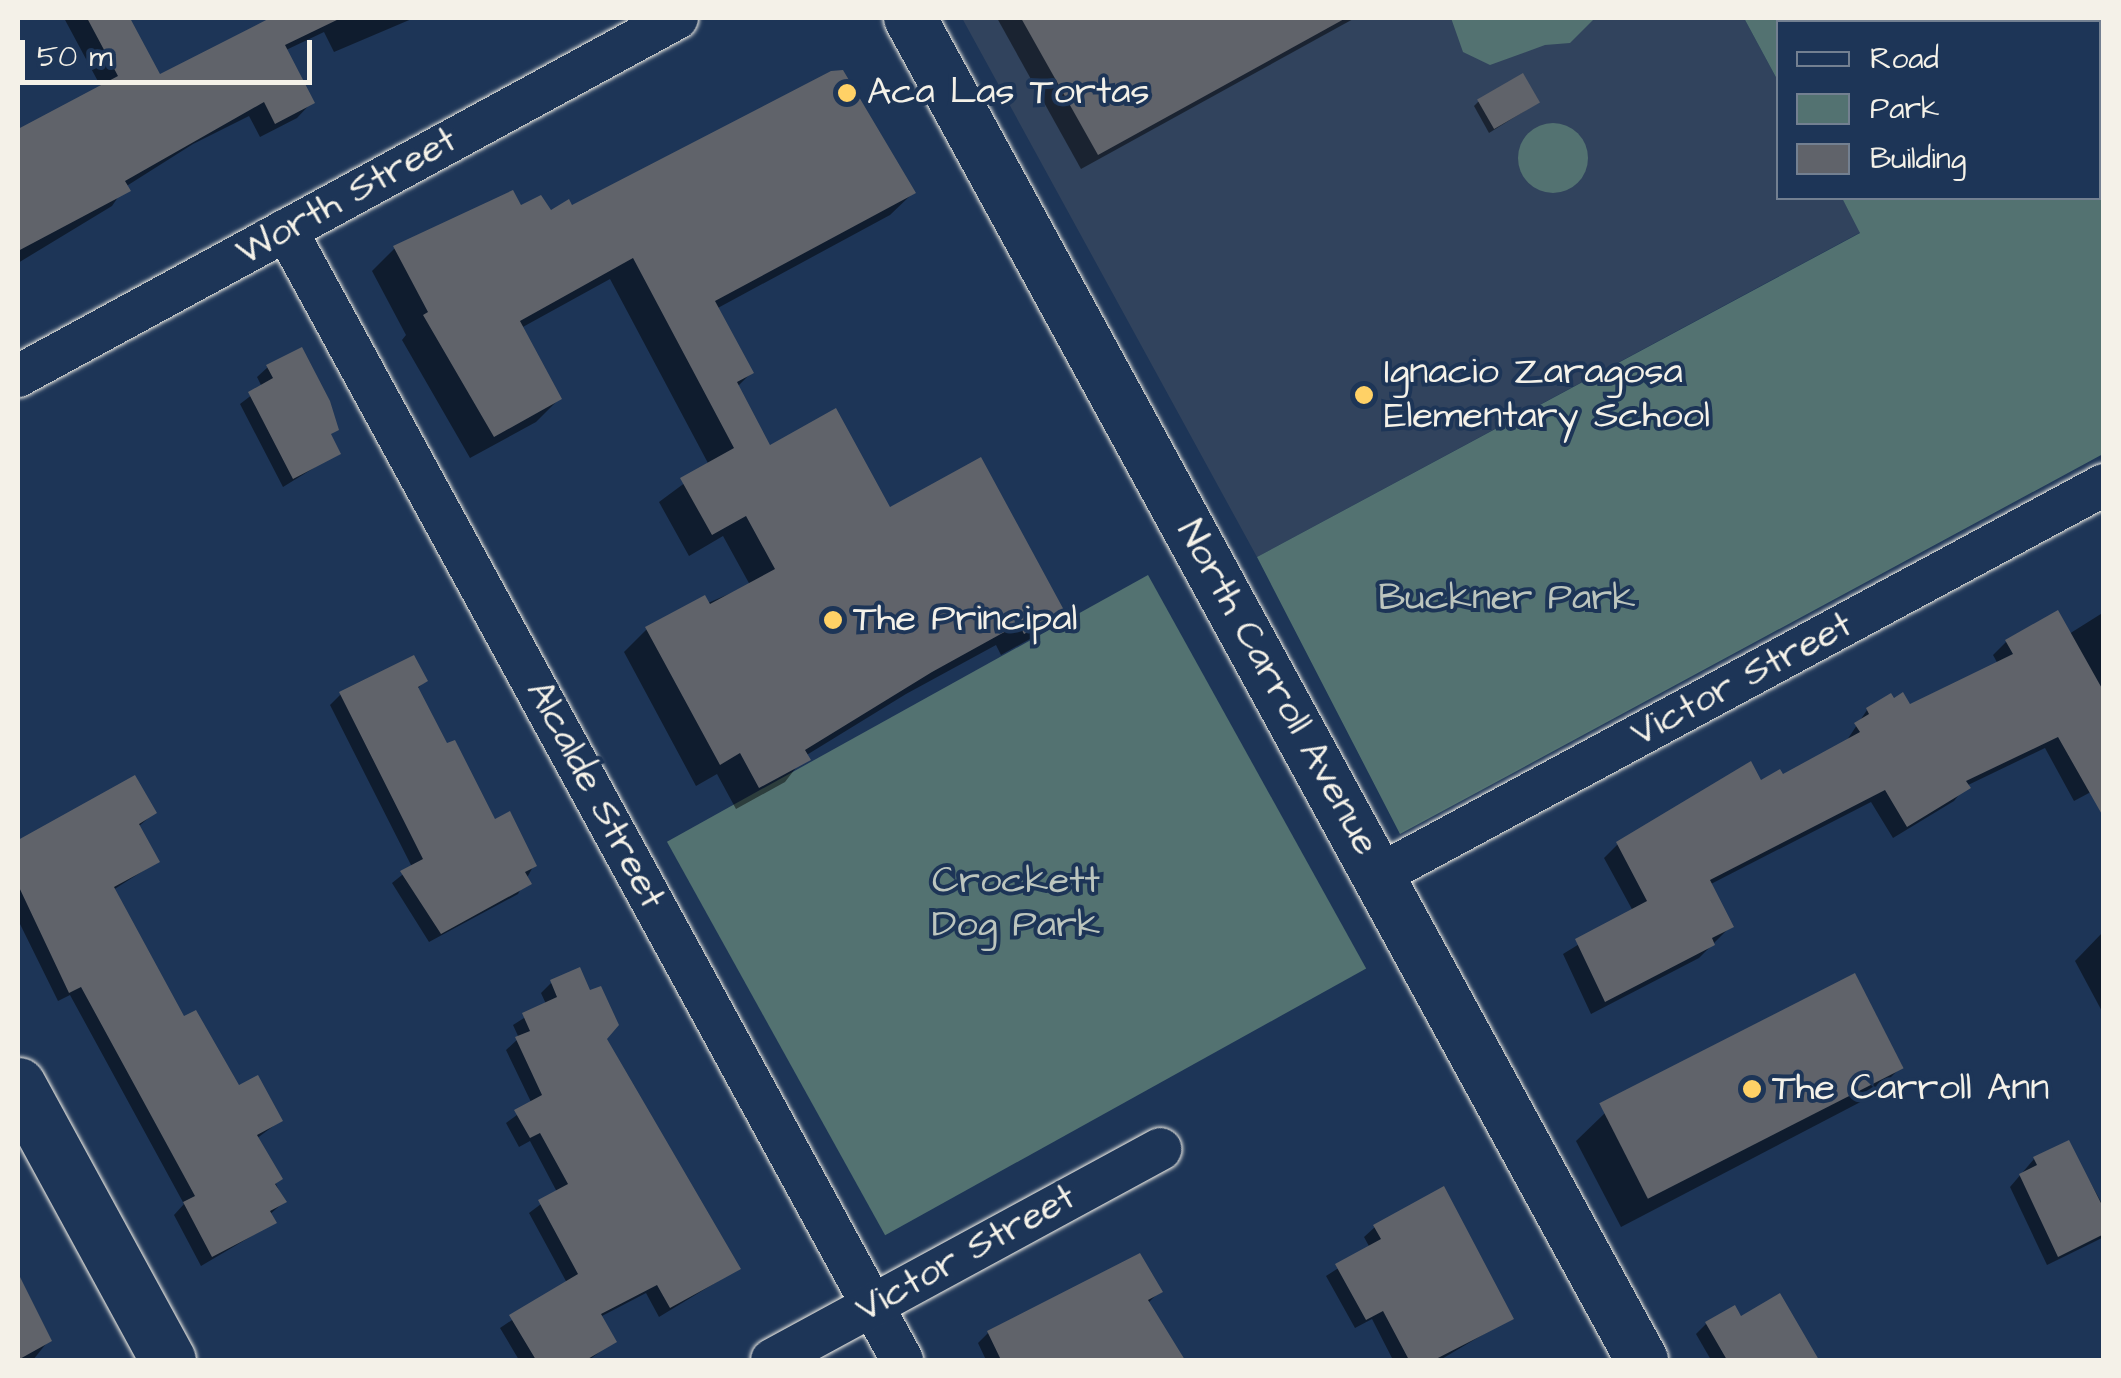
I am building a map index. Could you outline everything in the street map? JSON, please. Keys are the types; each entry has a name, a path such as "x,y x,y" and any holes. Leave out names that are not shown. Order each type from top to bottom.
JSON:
{"main road":[{"path":"18,1085 168,1360"}],"street":[{"name":"Worth Street","path":"18,376 678,18"},
{"name":"North Carroll Avenue","path":"910,18 1642,1360"},
{"name":"Alcalde Street","path":"286,230 902,1360"},
{"name":"Victor Street","path":"1379,876 2104,485"},
{"name":"Victor Street","path":"772,1360 1160,1149"}],"shaded area":[{"name":"Ignacio Zaragosa Elementary School","path":"962,18 1744,18 1776,77 1776,200 1843,200 1861,232 1257,557"}],"green space":[{"path":"1451,18 1595,18 1570,43 1545,45 1490,65 1463,52"},
{"name":"Buckner Park","path":"1744,18 2103,18 2103,454 1400,834 1257,557 1860,233 1843,200 2101,200 2101,20 1776,20 1776,77"},
{"path":"1553,123 1567,125 1578,133 1586,144 1586,172 1578,183 1567,191 1553,193 1539,191 1528,183 1520,172 1518,158 1520,144 1528,133 1539,125"},
{"name":"Crockett Dog Park","path":"1148,575 1366,969 885,1235 667,842"}],"building":[{"path":"87,18 130,18 160,74 270,18 341,18 285,45 315,103 275,124 264,102 125,181 131,191 18,251 18,129 118,76"},
{"path":"1021,18 1346,18 1098,155"},
{"path":"843,70 916,193 715,301 754,373 737,382 770,445 836,408 890,507 981,457 1065,612 1024,634 1019,624 932,672 805,750 811,760 759,788 740,753 720,765 645,627 705,595 710,604 775,569 746,516 712,535 680,478 734,448 633,258 520,321 562,399 494,437 423,315 428,312 393,246 513,190 521,205 541,195 551,210 569,199 572,205 831,71"},
{"path":"1523,73 1540,102 1494,129 1477,100"},
{"path":"302,347 330,401 339,430 331,434 341,454 293,479 248,392 273,378 266,365"},
{"path":"2058,610 2104,692 2104,818 2058,737 1966,781 1971,788 1907,827 1885,790 1710,880 1734,927 1712,938 1715,945 1605,1002 1575,939 1647,901 1616,842 1751,761 1761,780 1780,769 1783,774 1860,732 1854,723 1869,714 1866,708 1891,693 1894,698 1903,692 1910,704 2013,654 2005,640"},
{"path":"414,655 428,681 418,687 447,743 455,740 495,819 510,811 537,866 525,872 532,884 441,934 400,871 423,859 339,692"},
{"path":"135,775 157,813 139,824 160,862 114,887 184,1016 196,1010 239,1085 258,1075 283,1121 257,1135 283,1179 275,1184 287,1202 270,1211 277,1223 212,1257 183,1202 195,1196 81,987 69,993 18,885 18,840"},
{"path":"580,967 590,990 601,986 619,1025 607,1039 741,1269 670,1308 657,1285 601,1314 617,1342 586,1360 536,1360 509,1315 578,1274 538,1200 568,1184 540,1133 530,1138 514,1110 542,1095 515,1037 530,1031 522,1013 557,997 550,980"},
{"name":"The Carroll Ann","path":"1855,973 1904,1068 1648,1199 1599,1103"},
{"path":"2069,1140 2104,1209 2104,1234 2058,1257 2019,1174 2037,1165 2033,1157"},
{"path":"1444,1186 1514,1319 1434,1360 1409,1360 1383,1311 1366,1320 1335,1264 1381,1239 1373,1225"},
{"path":"1140,1253 1163,1292 1148,1300 1185,1360 1001,1360 987,1331"},
{"path":"18,1273 52,1341 18,1360"},
{"path":"1780,1293 1819,1360 1727,1360 1705,1322 1735,1305 1741,1316"}],"place":[{"name":"Aca Las Tortas","path":"847,93"},
{"name":"Ignacio Zaragosa Elementary School","path":"1364,395"},
{"name":"The Principal","path":"833,620"},
{"name":"The Carroll Ann","path":"1752,1089"}]}
